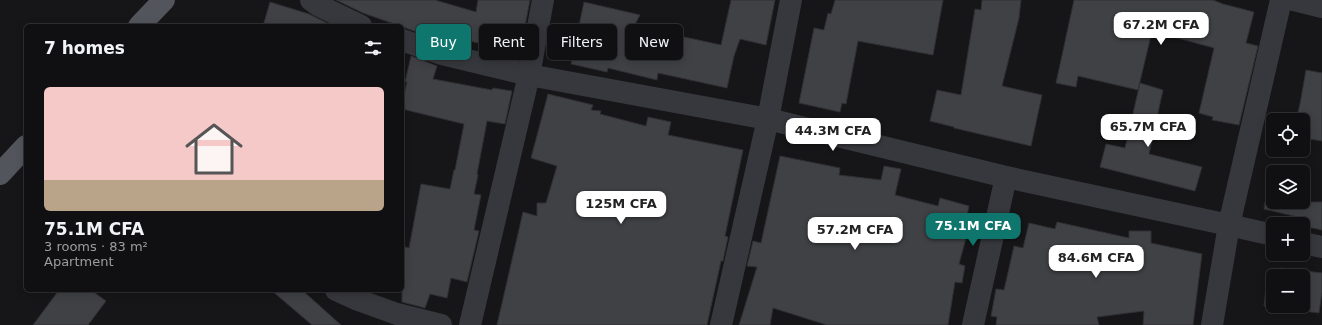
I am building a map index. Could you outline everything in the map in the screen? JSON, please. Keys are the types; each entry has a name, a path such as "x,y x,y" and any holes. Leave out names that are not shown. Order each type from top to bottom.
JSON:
{"main road":[{"path":"141,24 164,0"},
{"path":"0,174 24,148"}],"street":[{"path":"311,0 357,24"},
{"path":"470,325 529,75 543,0"},
{"path":"721,325 768,119 791,0"},
{"path":"1212,325 1229,225 1281,0"},
{"path":"1294,0 1322,7"},
{"path":"404,41 442,54 529,75 768,119 1006,177 1266,234"},
{"path":"973,325 1006,177"},
{"path":"1310,244 1322,247"},
{"path":"340,292 397,314 441,325"}],"building":[{"path":"336,0 435,0 476,12 478,0 530,0 525,24 479,24 479,43 471,41 471,24 416,24 416,32 404,27 404,24 394,24 363,13"},
{"path":"731,0 775,0 766,45 740,39 734,56 727,88 658,73 657,80 608,68 607,72 571,64 572,60 617,60 617,24 579,24 584,2 640,15 635,24 625,24 625,60 683,60 683,37 721,45"},
{"path":"835,0 943,0 933,55 858,41 846,104 842,103 840,112 799,103 814,28 824,30 828,13 831,14"},
{"path":"982,0 1021,0 1019,18 1002,86 1042,95 1031,146 930,121 937,90 961,95 975,9 981,10"},
{"path":"1074,0 1213,0 1254,12 1246,43 1258,46 1239,125 1212,120 1213,117 1199,113 1214,48 1152,31 1138,90 1078,76 1076,87 1056,83"},
{"path":"270,2 309,14 329,24 264,24"},
{"path":"411,56 416,58 416,60 421,60 437,66 433,79 492,90 493,88 512,91 505,124 487,121 474,194 481,195 474,230 479,231 467,282 451,278 447,298 430,294 425,308 402,302 402,292 404,292 404,247 409,248 421,184 450,189 464,124 404,109 404,95 407,82 405,82"},
{"path":"1306,70 1322,73 1322,141 1310,139 1310,113 1298,113"},
{"path":"1140,83 1163,90 1149,154 1202,167 1195,191 1100,167 1106,144 1125,148"},
{"path":"548,94 593,105 591,110 601,111 600,114 646,126 648,117 671,122 668,135 743,150 725,236 728,237 723,261 721,261 707,325 497,325 523,212 537,216 537,203 546,203 557,166 531,158"},
{"path":"780,156 840,168 839,175 881,180 884,166 901,169 895,195 938,206 940,198 969,206 967,215 972,216 959,264 965,266 962,283 955,282 948,325 827,325 773,308 770,325 739,325 757,267 747,266 753,241 761,243"},
{"path":"1265,202 1266,209 1310,209 1310,202 1322,202 1322,230 1310,227 1310,217 1298,217 1264,209"},
{"path":"1057,222 1129,238 1129,231 1151,231 1151,243 1202,254 1193,325 1143,325 1144,311 1097,317 1099,325 996,325 997,317 991,316 996,289 1004,290 1014,246 1023,248 1029,223 1055,229"},
{"path":"1310,272 1322,273 1322,292 1319,313 1310,312"},
{"path":"1266,288 1266,306 1264,306"},
{"path":"58,292 94,292 106,301 88,325 33,325"},
{"path":"273,292 304,292 341,325 312,325"}]}
